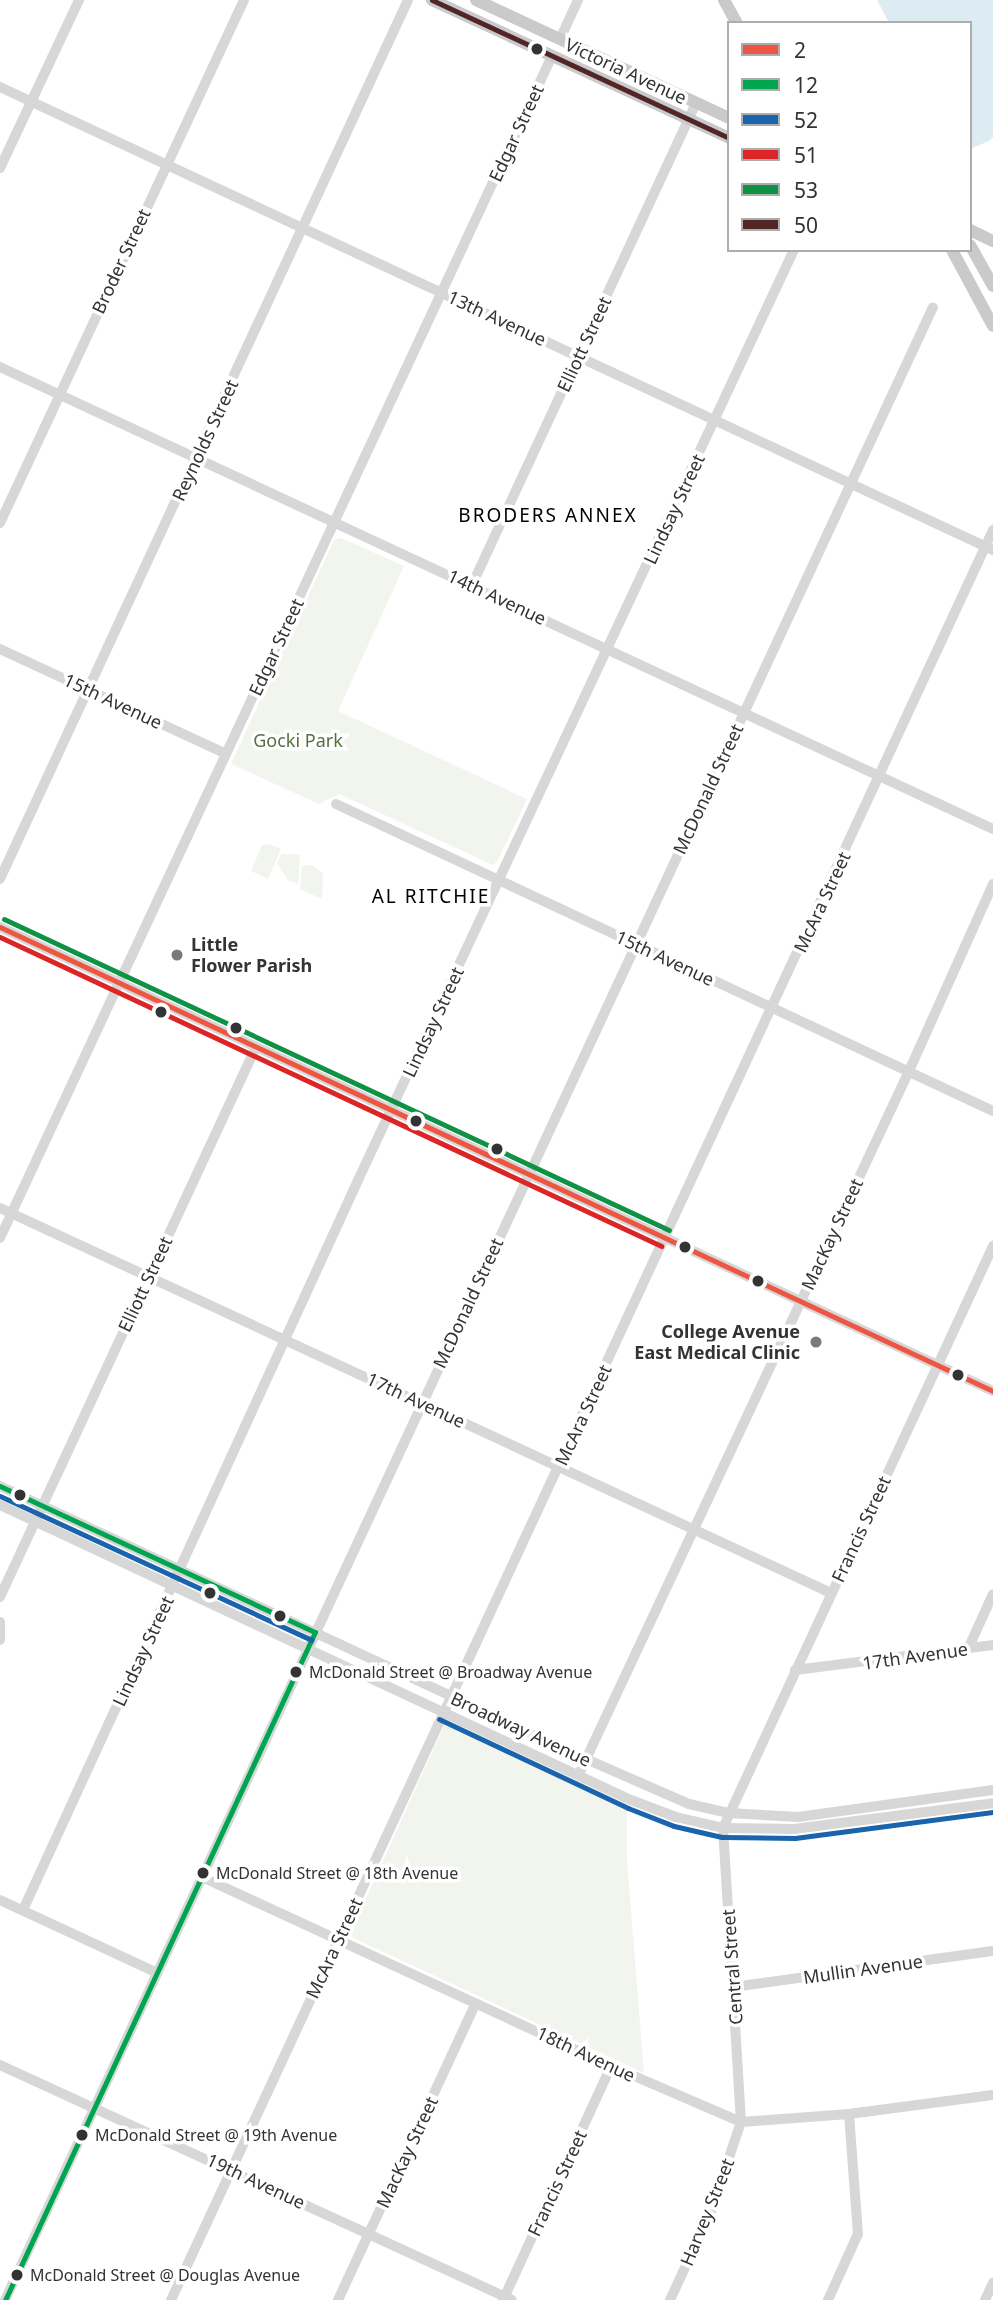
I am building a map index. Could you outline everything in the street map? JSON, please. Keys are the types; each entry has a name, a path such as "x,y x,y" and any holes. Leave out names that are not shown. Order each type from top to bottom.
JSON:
{"main road":[{"name":"Victoria Avenue","path":"432,0 727,137"},
{"name":"Victoria Avenue","path":"476,0 727,117"},
{"path":"724,0 736,21"},
{"path":"972,231 993,241"},
{"path":"972,251 993,264"},
{"path":"953,252 993,326"},
{"path":"971,252 993,286"}],"street":[{"path":"0,168 79,0"},
{"name":"Broder Street","path":"0,523 244,0"},
{"name":"Reynolds Street","path":"0,879 408,0"},
{"path":"559,39 578,0"},
{"name":"Edgar Street","path":"0,1238 552,56"},
{"name":"13th Avenue","path":"0,87 989,548"},
{"name":"Elliott Street","path":"472,585 696,103"},
{"name":"Lindsay Street","path":"23,1910 284,1339 793,252"},
{"name":"McDonald Street","path":"5,2300 933,307"},
{"name":"14th Avenue","path":"0,367 993,829"},
{"name":"McAra Street","path":"171,2300 450,1695 989,548 993,530"},
{"name":"15th Avenue","path":"0,649 226,754"},
{"name":"15th Avenue","path":"336,804 993,1111"},
{"name":"MacKay Street","path":"579,1774 909,1071 993,884"},
{"path":"0,927 993,1391"},
{"name":"Elliott Street","path":"0,1597 256,1047"},
{"name":"17th Avenue","path":"0,1208 831,1593"},
{"name":"Francis Street","path":"729,1813 993,1246"},
{"name":"Broadway Avenue","path":"0,1486 586,1759 689,1804 729,1813 798,1817 993,1790"},
{"name":"Broadway Avenue","path":"0,1505 307,1650 677,1817 723,1828 794,1829 993,1803"},
{"path":"968,1649 993,1594"},
{"path":"0,1622 0,1640"},
{"name":"17th Avenue","path":"795,1670 993,1645"},
{"name":"Central Street","path":"729,1813 723,1828 741,2122"},
{"name":"18th Avenue","path":"202,1877 611,2066 741,2122 849,2114 993,2095"},
{"path":"0,1900 157,1973"},
{"name":"Mullin Avenue","path":"733,1987 993,1951"},
{"name":"MacKay Street","path":"338,2300 476,2003"},
{"name":"19th Avenue","path":"0,2065 231,2169 507,2299"},
{"name":"Francis Street","path":"507,2299 611,2066"},
{"path":"828,2300 858,2234 849,2114"},
{"name":"Harvey Street","path":"670,2300 711,2211 741,2122"},
{"path":"985,2300 993,2283"}],"green space":[{"name":"Gocki Park","path":"341,538 404,566 338,711 527,799 497,862 493,865 339,794 319,804 231,764 334,540"},
{"path":"269,844 281,849 268,879 251,871 262,845"},
{"path":"281,854 300,855 298,884 288,880 277,863"},
{"path":"312,865 323,874 322,899 300,889 302,866"},
{"path":"448,1717 627,1803 627,1861 644,2073 349,1936"}],"shaded area":[{"path":"877,0 993,0 993,137 989,141 972,148 972,21 888,21"}],"transit line":[{"name":"50","path":"432,0 727,137"},
{"name":"53","path":"4,919 669,1230"},
{"name":"2","path":"0,927 993,1391"},
{"name":"51","path":"0,937 661,1246"},
{"name":"12","path":"0,1486 315,1632 5,2300"},
{"name":"52","path":"0,1496 311,1640"},
{"name":"52","path":"439,1719 628,1808 674,1826 722,1837 795,1838 993,1812"}],"place":[{"name":"Little Flower Parish","path":"177,955"},
{"name":"College Avenue East Medical Clinic","path":"816,1342"},
{"name":"McDonald Street @ Broadway Avenue","path":"296,1672"},
{"name":"McDonald Street @ 18th Avenue","path":"203,1873"},
{"name":"McDonald Street @ 19th Avenue","path":"82,2135"},
{"name":"McDonald Street @ Douglas Avenue","path":"17,2275"}],"district":[{"name":"BRODERS ANNEX","path":"548,516"},
{"name":"AL RITCHIE","path":"431,897"}]}
